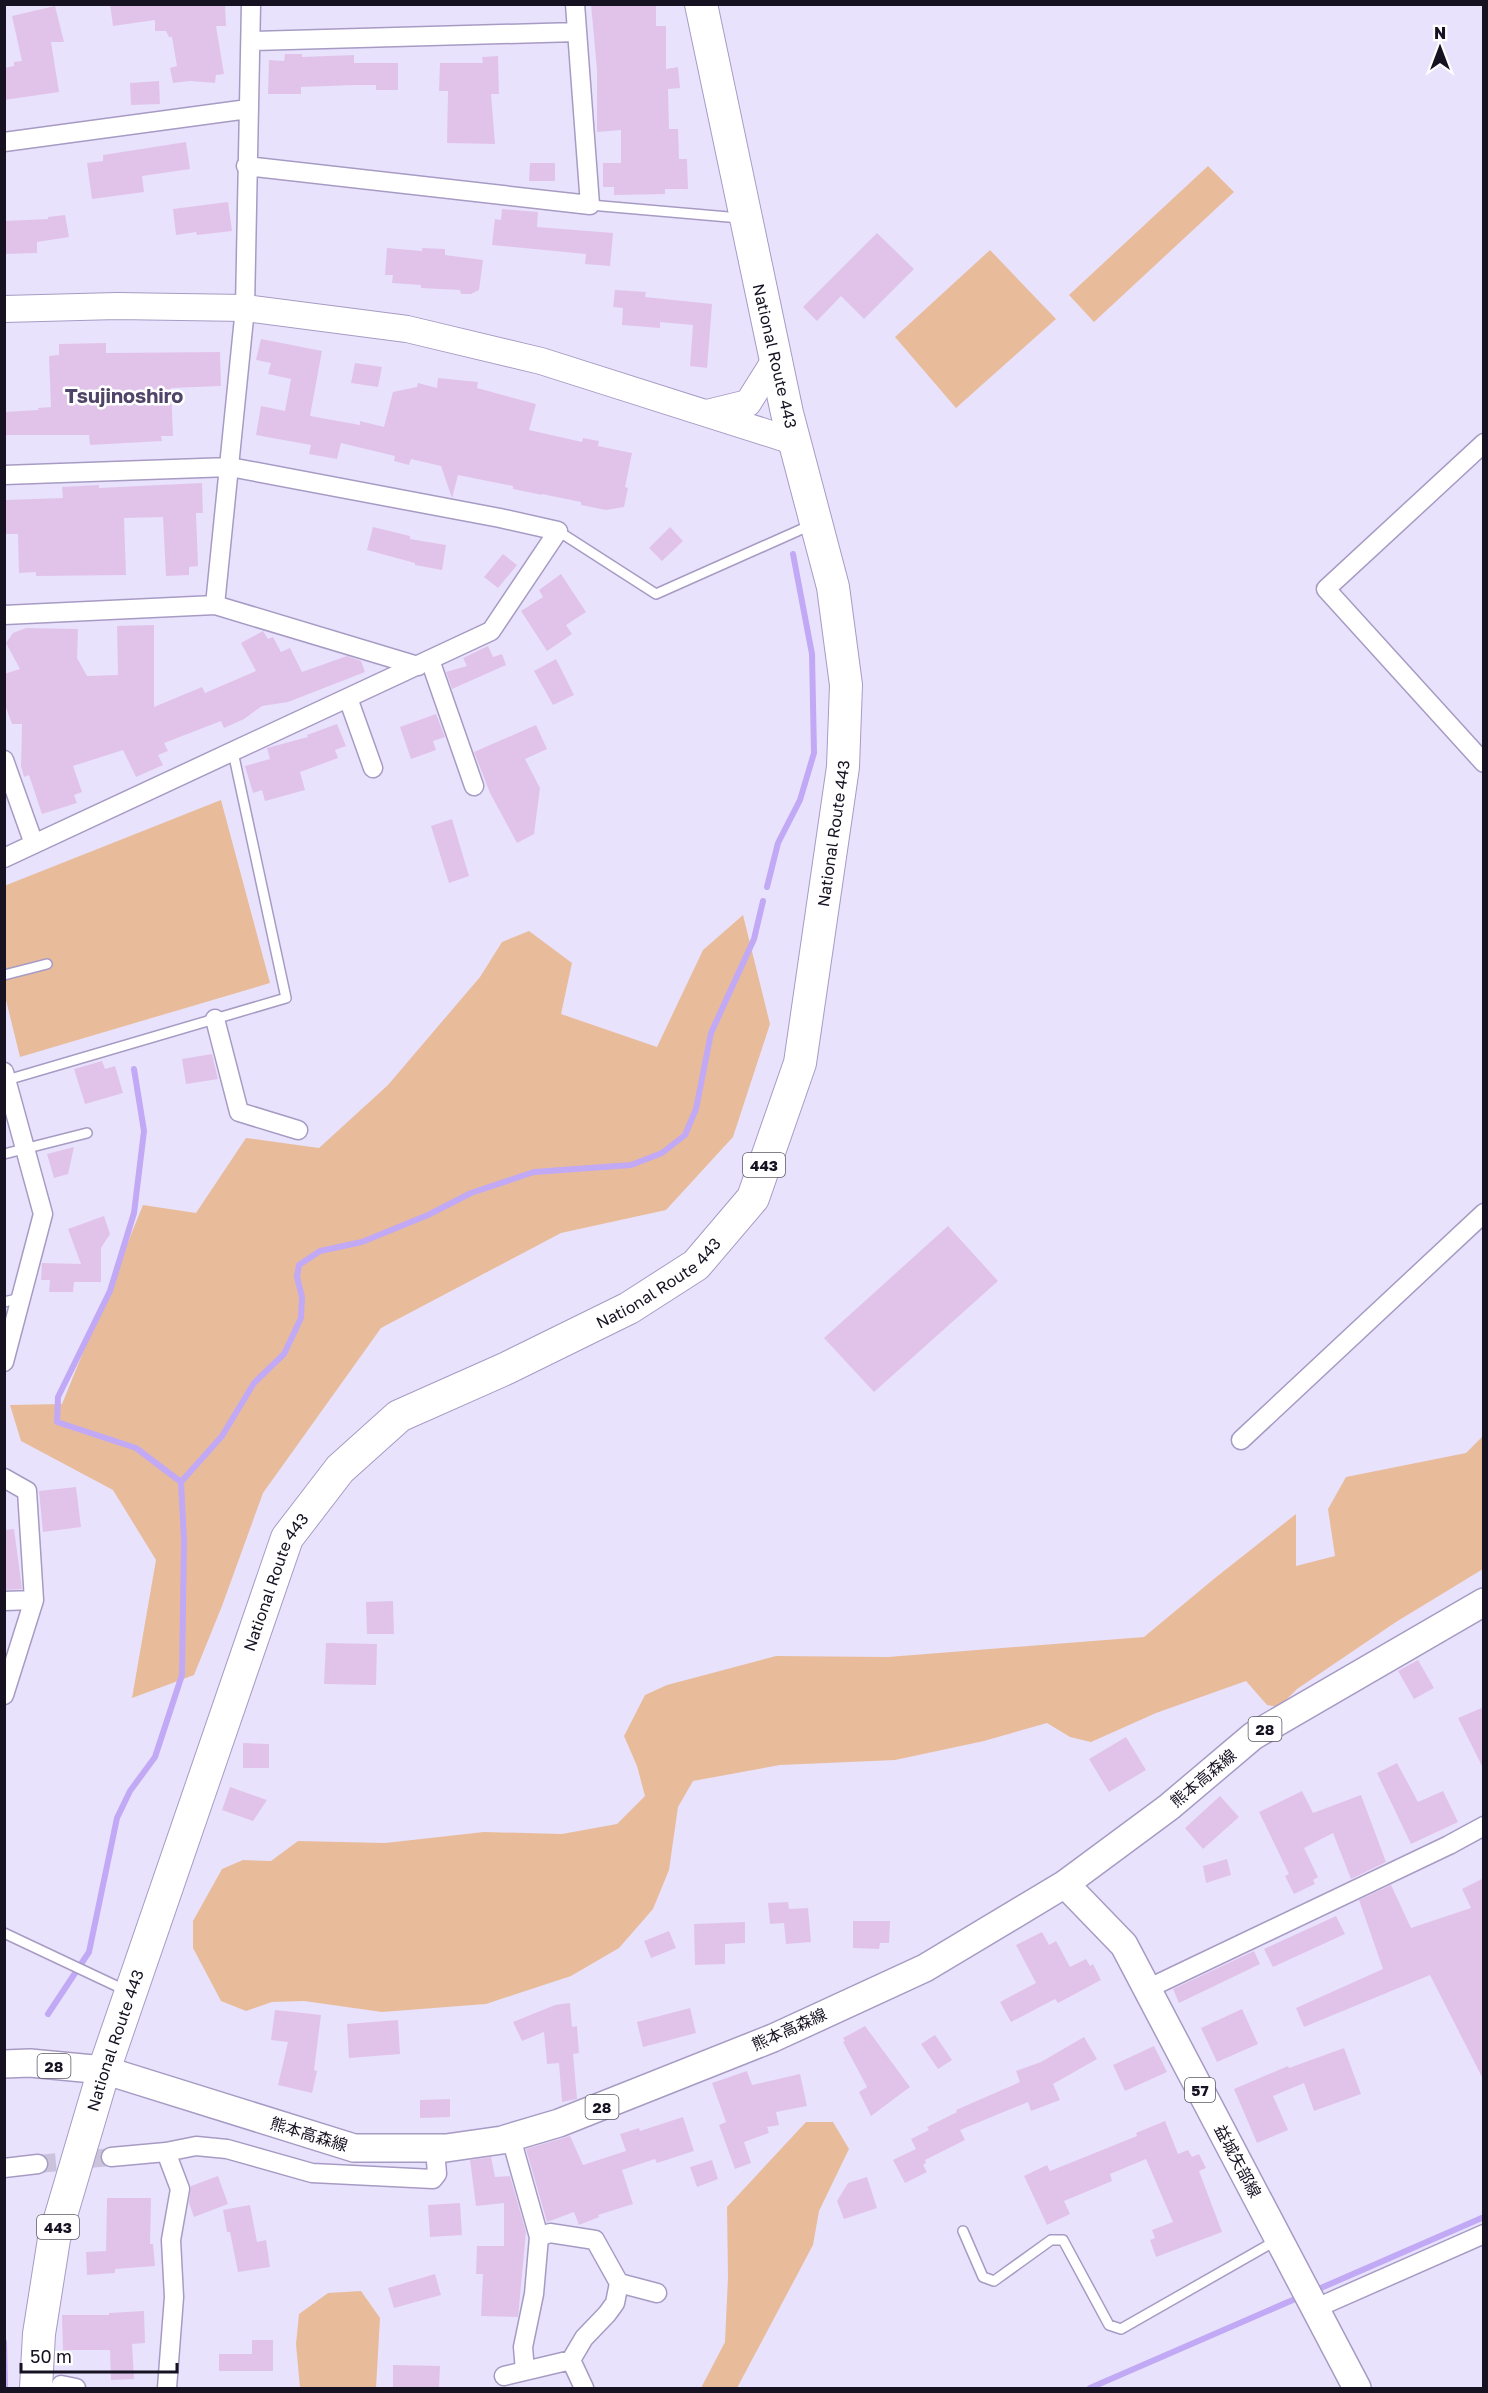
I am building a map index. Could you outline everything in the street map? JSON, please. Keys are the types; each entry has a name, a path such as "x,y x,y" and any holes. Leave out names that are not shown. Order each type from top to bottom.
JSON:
{"highway":[{"name":"National Route 443","path":"58,2387 39,2334 54,2239 104,2070 287,1538 340,1469 399,1416 507,1368 618,1313 696,1266 753,1198 801,1063 843,767 846,685 832,587 775,360 701,4"}],"main road":[{"name":"熊本高森線","path":"4,2064 30,2063 104,2070 354,2148 435,2148 512,2138 569,2119 772,2038 925,1968 1065,1884 1169,1807 1253,1736 1484,1602"},
{"name":"益城矢部線","path":"1065,1884 1124,1945 1357,2388"}],"street":[{"path":"215,605 244,308 246,166 252,41 251,4"},
{"path":"246,166 590,205 574,4"},
{"path":"252,41 577,32"},
{"path":"4,142 248,109"},
{"path":"4,309 117,306 244,308 406,328 542,361 794,441"},
{"path":"706,413 748,403 775,360"},
{"path":"1484,443 1326,589 1484,763"},
{"path":"4,475 230,467 558,531 491,631 4,858"},
{"path":"4,615 215,605 424,663"},
{"path":"424,663 474,786"},
{"path":"348,698 373,768"},
{"path":"4,760 34,844"},
{"path":"215,1019 239,1112 298,1130"},
{"path":"4,1362 13,1300 44,1214 6,1076"},
{"path":"1241,1440 1484,1213"},
{"path":"4,1478 27,1491 34,1600 4,1695"},
{"path":"4,1601 34,1600"},
{"path":"1147,1989 1449,1845 1484,1826"},
{"path":"512,2138 538,2237 534,2294 522,2347 525,2371"},
{"path":"111,2157 166,2152 196,2146 227,2149 312,2174 433,2179 437,2174 435,2148"},
{"path":"166,2152 180,2189 171,2240 174,2297 167,2388"},
{"path":"4,2168 38,2164"},
{"path":"504,2376 571,2360 584,2338 615,2302 619,2283 595,2240 550,2233 538,2237"},
{"path":"1314,2309 1484,2234"},
{"path":"619,2283 657,2292"},
{"path":"571,2360 584,2388"}],"lane":[{"path":"590,205 744,218"},
{"path":"558,531 656,594 816,523"},
{"path":"6,1076 286,998 233,752"},
{"path":"4,975 47,964"},
{"path":"4,1154 87,1133"},
{"path":"4,1933 130,1992"},
{"path":"963,2231 983,2277 994,2281 1051,2240 1063,2240 1109,2325 1121,2329 1279,2239"}],"shaded area":[{"path":"1208,166 1234,192 1094,322 1069,295"},
{"path":"990,250 1056,319 956,408 895,337"},
{"path":"221,800 270,983 20,1057 5,996 4,886"},
{"path":"743,915 770,1024 733,1137 666,1210 561,1233 381,1328 263,1493 194,1675 132,1698 156,1560 113,1490 21,1441 10,1405 62,1404 143,1205 196,1213 246,1138 319,1148 388,1085 480,977 502,942 529,931 572,963 561,1014 657,1047 703,950"},
{"path":"1483,1436 1483,1569 1396,1622 1297,1689 1279,1707 1267,1705 1246,1681 1156,1713 1091,1742 1070,1737 1047,1723 984,1741 895,1760 780,1765 693,1781 678,1807 669,1870 653,1909 619,1948 571,1976 486,2004 382,2012 304,2001 272,2002 246,2011 221,2001 193,1948 193,1921 222,1869 243,1860 271,1861 298,1841 385,1843 484,1832 562,1834 617,1824 645,1796 637,1766 624,1736 645,1695 667,1685 776,1656 888,1657 1144,1637 1296,1514 1296,1566 1335,1556 1328,1509 1346,1477 1466,1453"},
{"path":"806,2122 833,2122 849,2149 819,2211 813,2245 737,2388 701,2388 725,2342 728,2277 727,2207"},
{"path":"361,2291 380,2318 376,2388 300,2388 296,2344 299,2314 328,2293"}],"building":[{"path":"110,4 225,4 226,26 216,26 224,74 216,75 215,83 190,81 173,83 170,68 177,66 172,37 169,37 166,31 155,31 155,20 113,26"},
{"path":"591,4 656,4 656,26 666,26 666,69 678,67 680,88 668,89 669,129 678,129 679,159 687,159 688,189 665,189 665,194 614,195 614,187 603,187 603,163 621,163 621,130 597,132 597,70"},
{"path":"55,6 64,42 51,42 59,92 4,100 4,68 14,66 14,62 22,61 12,16"},
{"path":"285,54 302,54 302,57 354,55 354,63 398,63 398,90 376,90 376,85 355,85 301,87 301,94 268,94 269,60 284,61"},
{"path":"498,56 499,94 491,94 495,144 447,143 448,91 439,91 440,63 483,63 482,57"},
{"path":"159,81 160,104 131,105 130,83"},
{"path":"186,142 190,169 142,176 144,192 92,199 87,163 103,161 103,155"},
{"path":"530,163 555,163 555,181 529,181"},
{"path":"228,202 232,231 176,235 173,209"},
{"path":"502,209 538,212 537,227 613,233 610,266 585,264 586,254 492,245 495,219 501,220"},
{"path":"65,215 69,237 37,242 37,253 4,254 4,221 48,219 48,217"},
{"path":"877,233 914,269 864,319 841,296 817,321 803,307"},
{"path":"387,248 422,251 422,248 445,249 445,255 483,260 479,290 471,294 461,294 460,290 421,288 421,285 392,283 393,275 385,275"},
{"path":"615,290 646,292 645,297 712,304 707,368 690,366 693,325 660,322 660,328 622,325 623,308 613,307"},
{"path":"261,339 322,351 310,416 360,425 360,421 384,427 393,392 417,387 418,383 437,388 438,378 478,382 477,388 536,404 529,430 582,442 583,438 599,441 598,446 632,453 625,487 628,488 624,507 606,510 581,505 581,502 513,489 513,486 458,475 452,498 441,466 411,459 409,465 394,461 395,456 341,443 337,459 309,454 311,445 256,435 261,406 285,411 291,379 268,374 271,363 256,360"},
{"path":"106,343 106,353 220,352 221,386 171,388 173,436 161,436 162,441 90,445 89,435 4,435 4,412 51,407 49,356 59,355 59,344"},
{"path":"355,363 382,367 378,387 351,383"},
{"path":"202,483 203,513 196,513 198,566 189,567 189,575 166,576 163,517 124,518 126,575 36,576 36,572 19,573 18,534 4,534 4,500 63,498 62,487 99,485 99,488"},
{"path":"373,527 410,536 410,539 446,545 442,570 415,565 415,563 367,550"},
{"path":"670,527 683,541 662,561 649,548"},
{"path":"503,554 517,565 498,588 484,577"},
{"path":"561,574 586,612 566,625 572,634 547,651 521,611 543,597 539,590"},
{"path":"154,625 154,707 202,687 205,693 256,671 241,643 263,631 268,639 273,637 281,652 290,648 302,672 347,656 361,661 365,672 288,702 262,706 244,719 224,728 221,721 164,743 168,751 158,755 163,765 136,777 123,750 73,766 82,792 74,795 77,803 42,814 29,775 24,777 21,766 22,724 12,724 4,702 4,674 20,669 6,643 13,633 26,628 78,629 77,658 87,676 118,675 117,626"},
{"path":"488,646 493,657 502,654 506,665 452,689 446,672 467,666 463,658"},
{"path":"556,659 574,695 553,705 534,671"},
{"path":"436,714 445,737 433,741 436,750 411,759 400,727"},
{"path":"337,724 346,746 335,750 338,758 300,772 305,790 265,801 262,790 253,793 245,766 270,759 267,748 308,737 307,735"},
{"path":"536,725 547,749 525,759 540,788 534,834 517,843 490,793 474,752"},
{"path":"452,819 469,876 449,883 431,826"},
{"path":"212,1054 218,1079 186,1084 182,1059"},
{"path":"102,1061 105,1069 115,1066 123,1093 85,1104 74,1069"},
{"path":"74,1147 68,1174 54,1178 47,1154"},
{"path":"104,1216 110,1234 101,1248 101,1282 74,1282 73,1292 49,1292 50,1280 41,1280 42,1263 81,1264 68,1229"},
{"path":"948,1226 998,1281 874,1392 824,1338"},
{"path":"76,1487 81,1527 43,1532 39,1491"},
{"path":"14,1529 22,1589 4,1590 4,1530"},
{"path":"393,1601 394,1634 367,1634 366,1602"},
{"path":"326,1643 377,1644 376,1685 324,1684"},
{"path":"1418,1660 1434,1688 1414,1699 1398,1671"},
{"path":"1484,1707 1484,1770 1458,1718"},
{"path":"1126,1737 1146,1770 1109,1792 1089,1759"},
{"path":"243,1743 269,1744 269,1768 243,1768"},
{"path":"1397,1763 1418,1802 1443,1791 1458,1822 1411,1844 1377,1773"},
{"path":"230,1787 267,1800 253,1821 222,1810"},
{"path":"1302,1791 1313,1813 1361,1795 1386,1862 1351,1879 1333,1833 1304,1848 1318,1877 1313,1880 1315,1884 1294,1894 1285,1876 1289,1874 1259,1812"},
{"path":"1220,1796 1239,1817 1203,1849 1185,1828"},
{"path":"1227,1859 1231,1875 1206,1883 1203,1866"},
{"path":"1484,1878 1484,2081 1430,1975 1304,2027 1296,2008 1383,1969 1359,1900 1391,1885 1411,1928 1471,1908 1462,1889"},
{"path":"788,1902 789,1909 808,1908 811,1942 786,1944 784,1923 770,1924 768,1903"},
{"path":"1336,1916 1345,1934 1273,1967 1264,1949"},
{"path":"853,1921 890,1921 889,1943 880,1943 879,1949 853,1948"},
{"path":"745,1922 745,1943 725,1944 725,1964 695,1965 694,1924"},
{"path":"669,1931 676,1948 651,1958 644,1941"},
{"path":"1042,1932 1049,1945 1056,1941 1070,1967 1086,1959 1090,1966 1093,1964 1101,1980 1058,2003 1055,1999 1011,2022 1000,2002 1036,1983 1016,1945"},
{"path":"1254,1951 1260,1964 1179,2003 1173,1989"},
{"path":"570,2003 572,2027 577,2026 579,2053 573,2054 577,2099 562,2102 559,2063 547,2064 544,2032 522,2041 513,2022 555,2005"},
{"path":"690,2008 696,2033 643,2047 637,2022"},
{"path":"1242,2009 1258,2044 1217,2062 1201,2028"},
{"path":"275,2010 321,2015 314,2070 317,2071 312,2093 278,2085 288,2042 271,2040"},
{"path":"398,2020 400,2054 349,2058 347,2024"},
{"path":"865,2026 910,2087 871,2116 859,2092 867,2087 843,2042 845,2041 843,2038"},
{"path":"935,2035 952,2060 938,2069 921,2044"},
{"path":"1084,2037 1097,2059 1053,2084 1060,2100 1031,2111 1028,2102 960,2130 965,2140 925,2160 926,2163 923,2165 927,2172 905,2183 893,2160 916,2149 911,2139 929,2130 927,2127 957,2112 956,2110 1020,2082 1016,2071 1041,2062"},
{"path":"1154,2046 1167,2072 1125,2091 1113,2065"},
{"path":"1344,2048 1361,2094 1314,2111 1304,2083 1273,2096 1288,2130 1257,2143 1234,2089 1288,2066 1289,2068"},
{"path":"747,2071 752,2085 800,2074 807,2106 776,2112 779,2125 767,2127 769,2133 744,2142 751,2163 735,2169 719,2125 726,2122 712,2083"},
{"path":"450,2099 450,2117 420,2118 420,2100"},
{"path":"683,2117 694,2151 657,2163 655,2159 622,2170 633,2204 598,2215 599,2217 579,2225 574,2212 547,2222 526,2149 570,2136 583,2165 626,2151 620,2134 639,2128 640,2131"},
{"path":"1165,2121 1178,2154 1188,2150 1192,2157 1199,2154 1206,2168 1199,2171 1222,2232 1156,2257 1150,2240 1155,2238 1152,2230 1173,2222 1146,2159 1110,2174 1112,2181 1064,2201 1070,2214 1047,2225 1024,2176 1047,2165 1050,2171 1137,2136 1136,2133"},
{"path":"491,2157 495,2177 510,2176 526,2232 518,2317 481,2316 483,2274 476,2274 477,2246 504,2246 504,2203 476,2206 470,2160"},
{"path":"712,2160 718,2179 697,2187 690,2167"},
{"path":"218,2176 228,2204 194,2217 189,2203 191,2186"},
{"path":"867,2177 877,2208 844,2219 837,2201 848,2183"},
{"path":"107,2198 151,2198 150,2244 153,2244 155,2266 115,2269 115,2273 87,2275 86,2252 106,2251"},
{"path":"460,2203 462,2235 430,2237 428,2205"},
{"path":"250,2205 257,2242 266,2240 270,2267 238,2272 223,2210"},
{"path":"435,2274 441,2295 394,2308 388,2288"},
{"path":"144,2311 145,2343 132,2344 134,2379 111,2380 110,2350 63,2350 62,2315 109,2315 109,2313"},
{"path":"252,2340 273,2340 273,2371 219,2371 219,2354 252,2354"},
{"path":"393,2365 440,2366 439,2388 393,2388"}],"waterway":[{"path":"767,887 778,843 800,800 814,753 812,654 793,554"},
{"path":"48,2014 89,1952 117,1818 130,1791 155,1757 182,1675 184,1540 181,1482 222,1436 254,1383 284,1354 301,1318 302,1297 297,1277 299,1265 320,1251 362,1242 428,1215 471,1193 534,1172 631,1165 662,1153 685,1135 696,1109 711,1033 754,939 763,901"},
{"path":"134,1069 144,1131 134,1213 110,1291 58,1397 57,1422 136,1448 181,1482"},
{"path":"1314,2291 1484,2217"},
{"path":"1090,2388 1302,2296"},
{"path":"4,2342 5,2388"}],"tunnel":[{"path":"38,2164 111,2157"}],"district":[{"name":"Tsujinoshiro","path":"124,395"}]}
